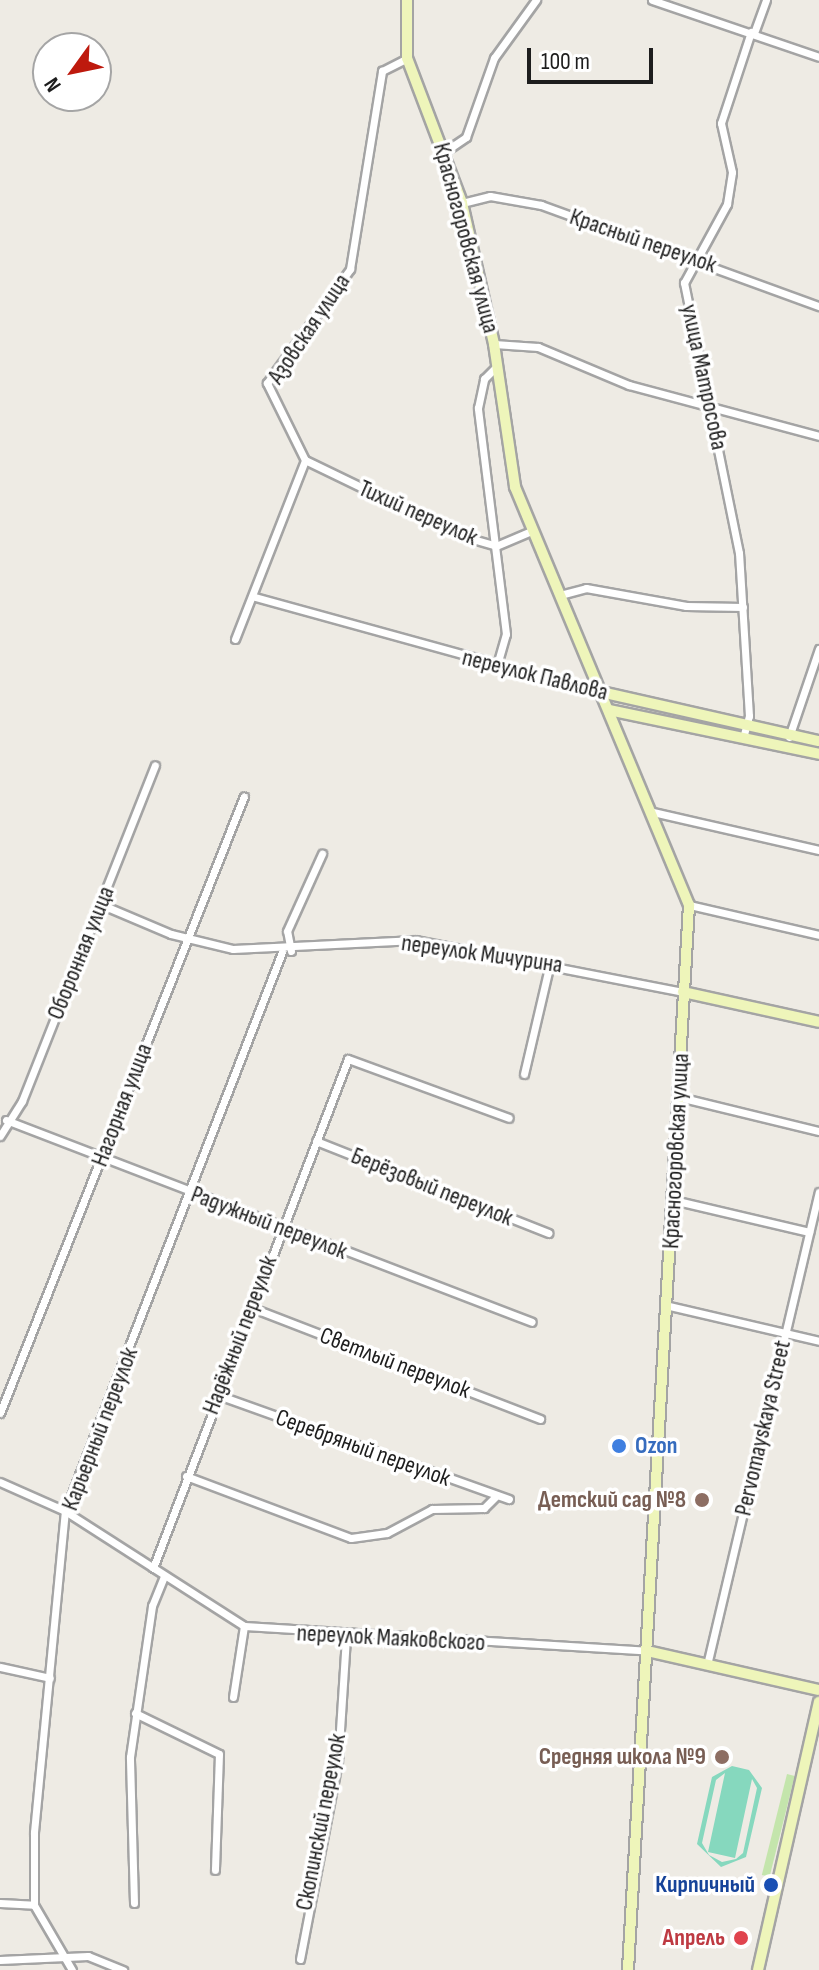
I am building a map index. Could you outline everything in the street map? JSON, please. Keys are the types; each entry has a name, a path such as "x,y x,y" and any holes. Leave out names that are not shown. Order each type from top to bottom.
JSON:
{"street":[{"name":"Красногоровская улица","path":"407,0 403,21 407,58 447,150 462,203 494,344 515,487 653,812 689,905 669,1306 628,1970"},
{"path":"447,150 466,137 494,58 536,0"},
{"path":"652,0 819,57"},
{"name":"улица Матросова","path":"743,738 746,725 743,607 712,405 684,283 693,258 727,204 732,172 721,123 766,0"},
{"name":"Азовская улица","path":"305,460 267,383 350,269 382,71 407,58"},
{"name":"Красный переулок","path":"462,203 490,196 541,205 819,306"},
{"path":"494,344 538,347 629,385 819,436"},
{"name":"Красногоровская улица","path":"497,366 484,379 478,408 506,634 497,665"},
{"path":"235,639 255,597 268,541 305,460"},
{"name":"Тихий переулок","path":"305,460 496,546 532,531"},
{"path":"560,595 586,588 686,606 743,607"},
{"name":"переулок Павлова","path":"255,597 601,692 819,741"},
{"path":"787,747 819,649"},
{"name":"переулок Павлова","path":"609,710 819,754"},
{"name":"Оборонная улица","path":"0,1136 6,1120 22,1101 155,765"},
{"name":"Нагорная улица","path":"0,1413 244,796"},
{"path":"653,812 819,850"},
{"name":"Карьерный переулок","path":"34,1905 65,1511 286,951 287,931 322,854"},
{"name":"переулок Мичурина","path":"100,904 187,938 286,951 416,940 550,963 819,1022"},
{"path":"689,905 819,935"},
{"path":"524,1074 550,963"},
{"name":"Надёжный переулок","path":"153,1568 250,1307 348,1059 509,1118"},
{"path":"679,1097 819,1131"},
{"name":"Радужный переулок","path":"6,1120 191,1194 532,1322"},
{"name":"Берёзовый переулок","path":"316,1141 548,1233"},
{"name":"Pervomayskaya Street","path":"707,1665 819,1192"},
{"path":"673,1200 809,1232"},
{"path":"669,1306 819,1341"},
{"name":"Светлый переулок","path":"250,1307 540,1419"},
{"name":"Серебряный переулок","path":"218,1395 495,1497 509,1499"},
{"path":"186,1476 351,1538 387,1533 432,1509 484,1508 495,1497"},
{"name":"переулок Маяковского","path":"0,1482 65,1511 244,1626 346,1636 647,1651 819,1690"},
{"path":"134,1903 129,1776 135,1713 152,1606 164,1576"},
{"path":"233,1697 244,1626"},
{"name":"Скопинский переулок","path":"300,1959 338,1761 346,1636"},
{"path":"0,1667 50,1678"},
{"path":"758,1970 819,1702"},
{"path":"135,1713 219,1754 224,1769 215,1870"},
{"path":"0,1903 34,1905 72,1970"},
{"path":"0,1960 62,1955 123,1970"}],"green space":[{"path":"732,1766 749,1770 762,1788 746,1857 721,1867 697,1844 712,1777","holes":["725,1773 708,1852 735,1858 752,1779 757,1788 743,1853 736,1859 722,1862 709,1855 702,1843 716,1780"]},
{"path":"787,1774 795,1776 770,1877 762,1875"}],"place":[{"name":"Ozon","path":"619,1446"},
{"name":"Детский сад №8","path":"702,1500"},
{"name":"Средняя школа №9","path":"722,1757"},
{"name":"Кирпичный","path":"771,1885"},
{"name":"Апрель","path":"741,1938"}]}
